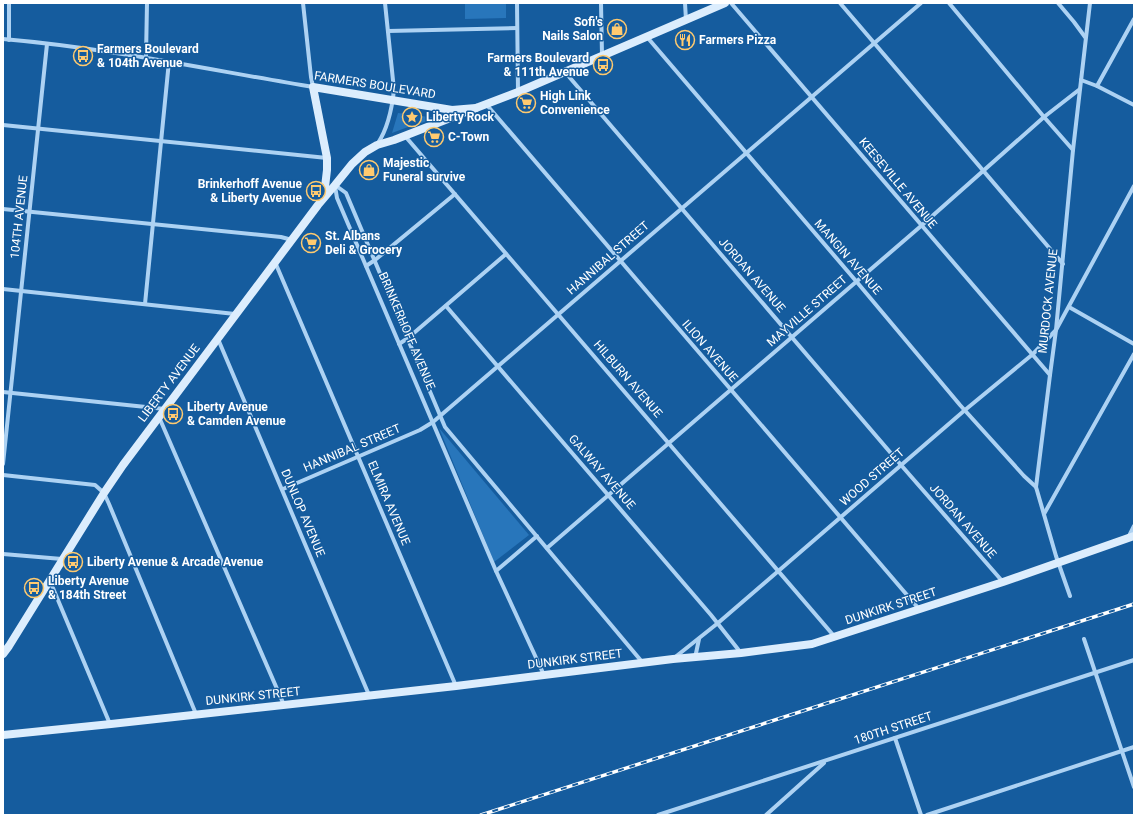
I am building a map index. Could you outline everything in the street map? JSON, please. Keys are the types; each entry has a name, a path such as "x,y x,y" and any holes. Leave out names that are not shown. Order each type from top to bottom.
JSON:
{"main road":[{"name":"FARMERS BOULEVARD","path":"313,87 452,110 476,108 518,92 726,3"},
{"path":"313,87 327,158 325,187 318,204"},
{"name":"LIBERTY AVENUE","path":"3,654 123,465 318,204 336,185 352,164 365,152 377,144 405,136 476,108"},
{"name":"DUNKIRK STREET","path":"3,735 456,686 672,659 742,653 812,644 1003,582 1131,537"}],"street":[{"path":"9,3 9,40"},
{"path":"146,57 147,3"},
{"path":"303,3 313,87"},
{"name":"LIBERTY AVENUE","path":"377,144 382,138 385,130 393,100 394,90 385,3"},
{"path":"517,3 518,92"},
{"path":"601,3 602,55"},
{"path":"685,3 686,20"},
{"name":"KEESEVILLE AVENUE","path":"731,3 1050,375"},
{"path":"840,3 984,170 1062,264"},
{"name":"HANNIBAL STREET","path":"282,489 420,430 433,422 921,3"},
{"path":"949,3 1073,150"},
{"path":"1058,3 1085,38"},
{"name":"MURDOCK AVENUE","path":"1070,596 1058,563 1036,487 1056,330 1073,150 1090,3"},
{"path":"1097,86 1134,19"},
{"path":"388,31 517,28"},
{"name":"MANGIN AVENUE","path":"647,37 965,410 1024,476 1036,487"},
{"name":"FARMERS BOULEVARD","path":"3,39 146,57 313,87"},
{"name":"104TH AVENUE","path":"3,464 47,44"},
{"path":"145,304 169,61"},
{"name":"JORDAN AVENUE","path":"565,72 1003,582"},
{"path":"1081,80 1097,86 1134,105"},
{"name":"MAYVILLE STREET","path":"546,548 921,226 1044,117 1080,89"},
{"name":"ILION AVENUE","path":"486,104 919,610"},
{"path":"3,125 327,158"},
{"name":"HILBURN AVENUE","path":"405,136 669,442 834,637"},
{"name":"BRINKERHOFF AVENUE","path":"336,185 346,192 445,427 643,663"},
{"name":"BRINKERHOFF AVENUE","path":"336,185 337,198 496,571 544,676"},
{"path":"1056,330 1134,186"},
{"path":"366,266 454,194"},
{"path":"3,209 281,237 292,240"},
{"path":"399,344 408,338 506,254"},
{"name":"ELMIRA AVENUE","path":"275,262 456,686"},
{"path":"3,289 236,314"},
{"name":"GALWAY AVENUE","path":"446,306 718,623 742,653"},
{"path":"1069,307 1134,344"},
{"name":"WOOD STREET","path":"672,659 700,639 965,410 1033,354 1056,330"},
{"name":"DUNLOP AVENUE","path":"218,338 370,695"},
{"path":"1044,514 1134,354"},
{"path":"3,392 165,409"},
{"path":"159,417 284,705"},
{"path":"3,475 95,485 104,493 196,715"},
{"path":"1131,537 1134,526"},
{"path":"496,571 538,536"},
{"path":"3,554 64,559"},
{"path":"50,581 111,724"},
{"path":"695,658 700,639"},
{"path":"1084,639 1134,787"},
{"name":"180TH STREET","path":"658,815 1134,660"},
{"path":"895,738 921,815"},
{"path":"927,815 1134,747"},
{"path":"766,815 825,761"}],"shaded area":[{"path":"465,3 506,3 506,18 465,19"},
{"path":"398,113 437,118 392,133"},
{"path":"439,428 529,535 494,562"}],"railway":[{"path":"481,815 1134,604"}],"place":[{"name":"Sofi's Nails Salon","path":"617,29"},
{"name":"Farmers Pizza","path":"685,40"},
{"name":"Farmers Boulevard & 104th Avenue","path":"83,56"},
{"name":"Farmers Boulevard & 111th Avenue","path":"603,65"},
{"name":"High Link Convenience","path":"526,103"},
{"name":"Liberty Rock","path":"412,117"},
{"name":"C-Town","path":"434,137"},
{"name":"Majestic Funeral survive","path":"369,170"},
{"name":"Brinkerhoff Avenue & Liberty Avenue","path":"316,191"},
{"name":"St. Albans Deli & Grocery","path":"311,243"},
{"name":"Liberty Avenue & Camden Avenue","path":"173,414"},
{"name":"Liberty Avenue & Arcade Avenue","path":"73,562"},
{"name":"Liberty Avenue & 184th Street","path":"34,588"}]}
